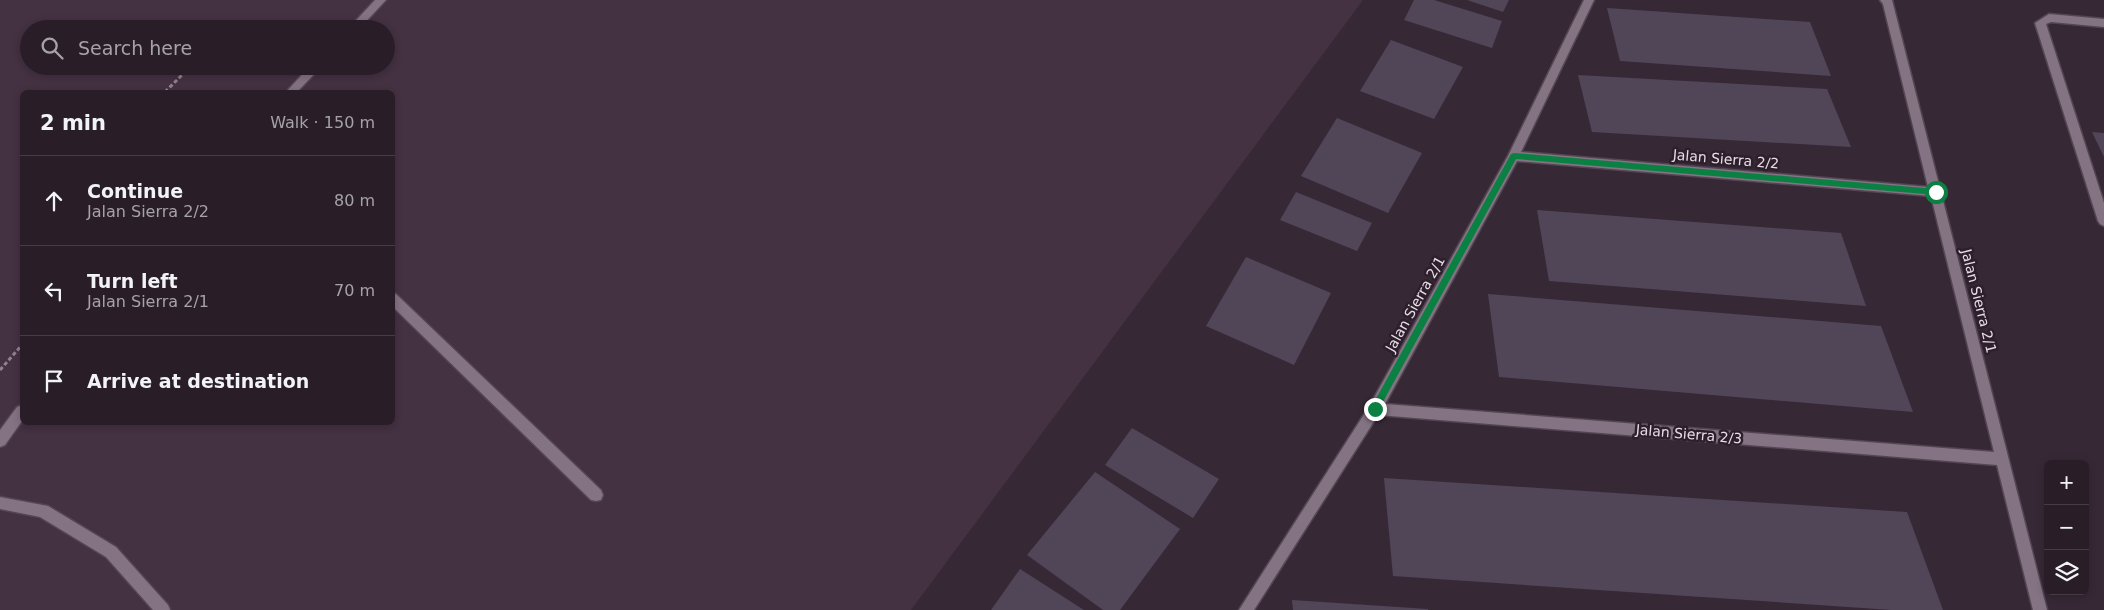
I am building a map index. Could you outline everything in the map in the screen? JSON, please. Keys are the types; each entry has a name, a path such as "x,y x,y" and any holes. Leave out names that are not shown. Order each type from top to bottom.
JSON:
{"street":[{"path":"362,20 381,0"},
{"name":"Jalan Sierra 2/1","path":"1246,610 1375,409 1514,156 1589,0"},
{"name":"Jalan Sierra 2/1","path":"1885,0 1888,2 2040,610"},
{"path":"2104,23 2049,18 2040,23 2104,221"},
{"path":"293,90 308,75"},
{"name":"Jalan Sierra 2/2","path":"1514,156 1936,192"},
{"path":"395,301 596,495"},
{"name":"Jalan Sierra 2/3","path":"1375,409 2003,459"},
{"path":"0,441 20,414"},
{"path":"0,504 44,511 111,552 162,610"}],"path":[{"path":"167,90 182,75"},
{"path":"0,370 20,347"}],"shaded area":[{"path":"0,0 1363,0 911,610 0,610"}],"building":[{"path":"1414,0 1434,0 1502,21 1492,48 1404,20"},
{"path":"1467,0 1509,0 1503,12"},
{"path":"1607,8 1810,22 1831,76 1620,61"},
{"path":"1391,40 1463,67 1434,119 1360,91"},
{"path":"1578,75 1827,89 1851,147 1592,132"},
{"path":"1337,118 1422,153 1388,213 1301,176"},
{"path":"2092,132 2104,133 2104,157"},
{"path":"1296,192 1372,223 1357,251 1280,220"},
{"path":"1537,210 1841,233 1866,306 1549,281"},
{"path":"1246,257 1331,293 1294,365 1206,326"},
{"path":"1488,294 1881,326 1913,412 1499,377"},
{"path":"1132,428 1219,479 1193,518 1105,465"},
{"path":"1095,472 1180,529 1120,610 1103,610 1027,555"},
{"path":"1384,478 1907,512 1943,610 1892,610 1393,576"},
{"path":"1020,569 1084,610 991,610"},
{"path":"1292,600 1428,609 1428,610 1293,610"}],"route":[{"path":"1375,409 1514,156 1936,192"}]}
